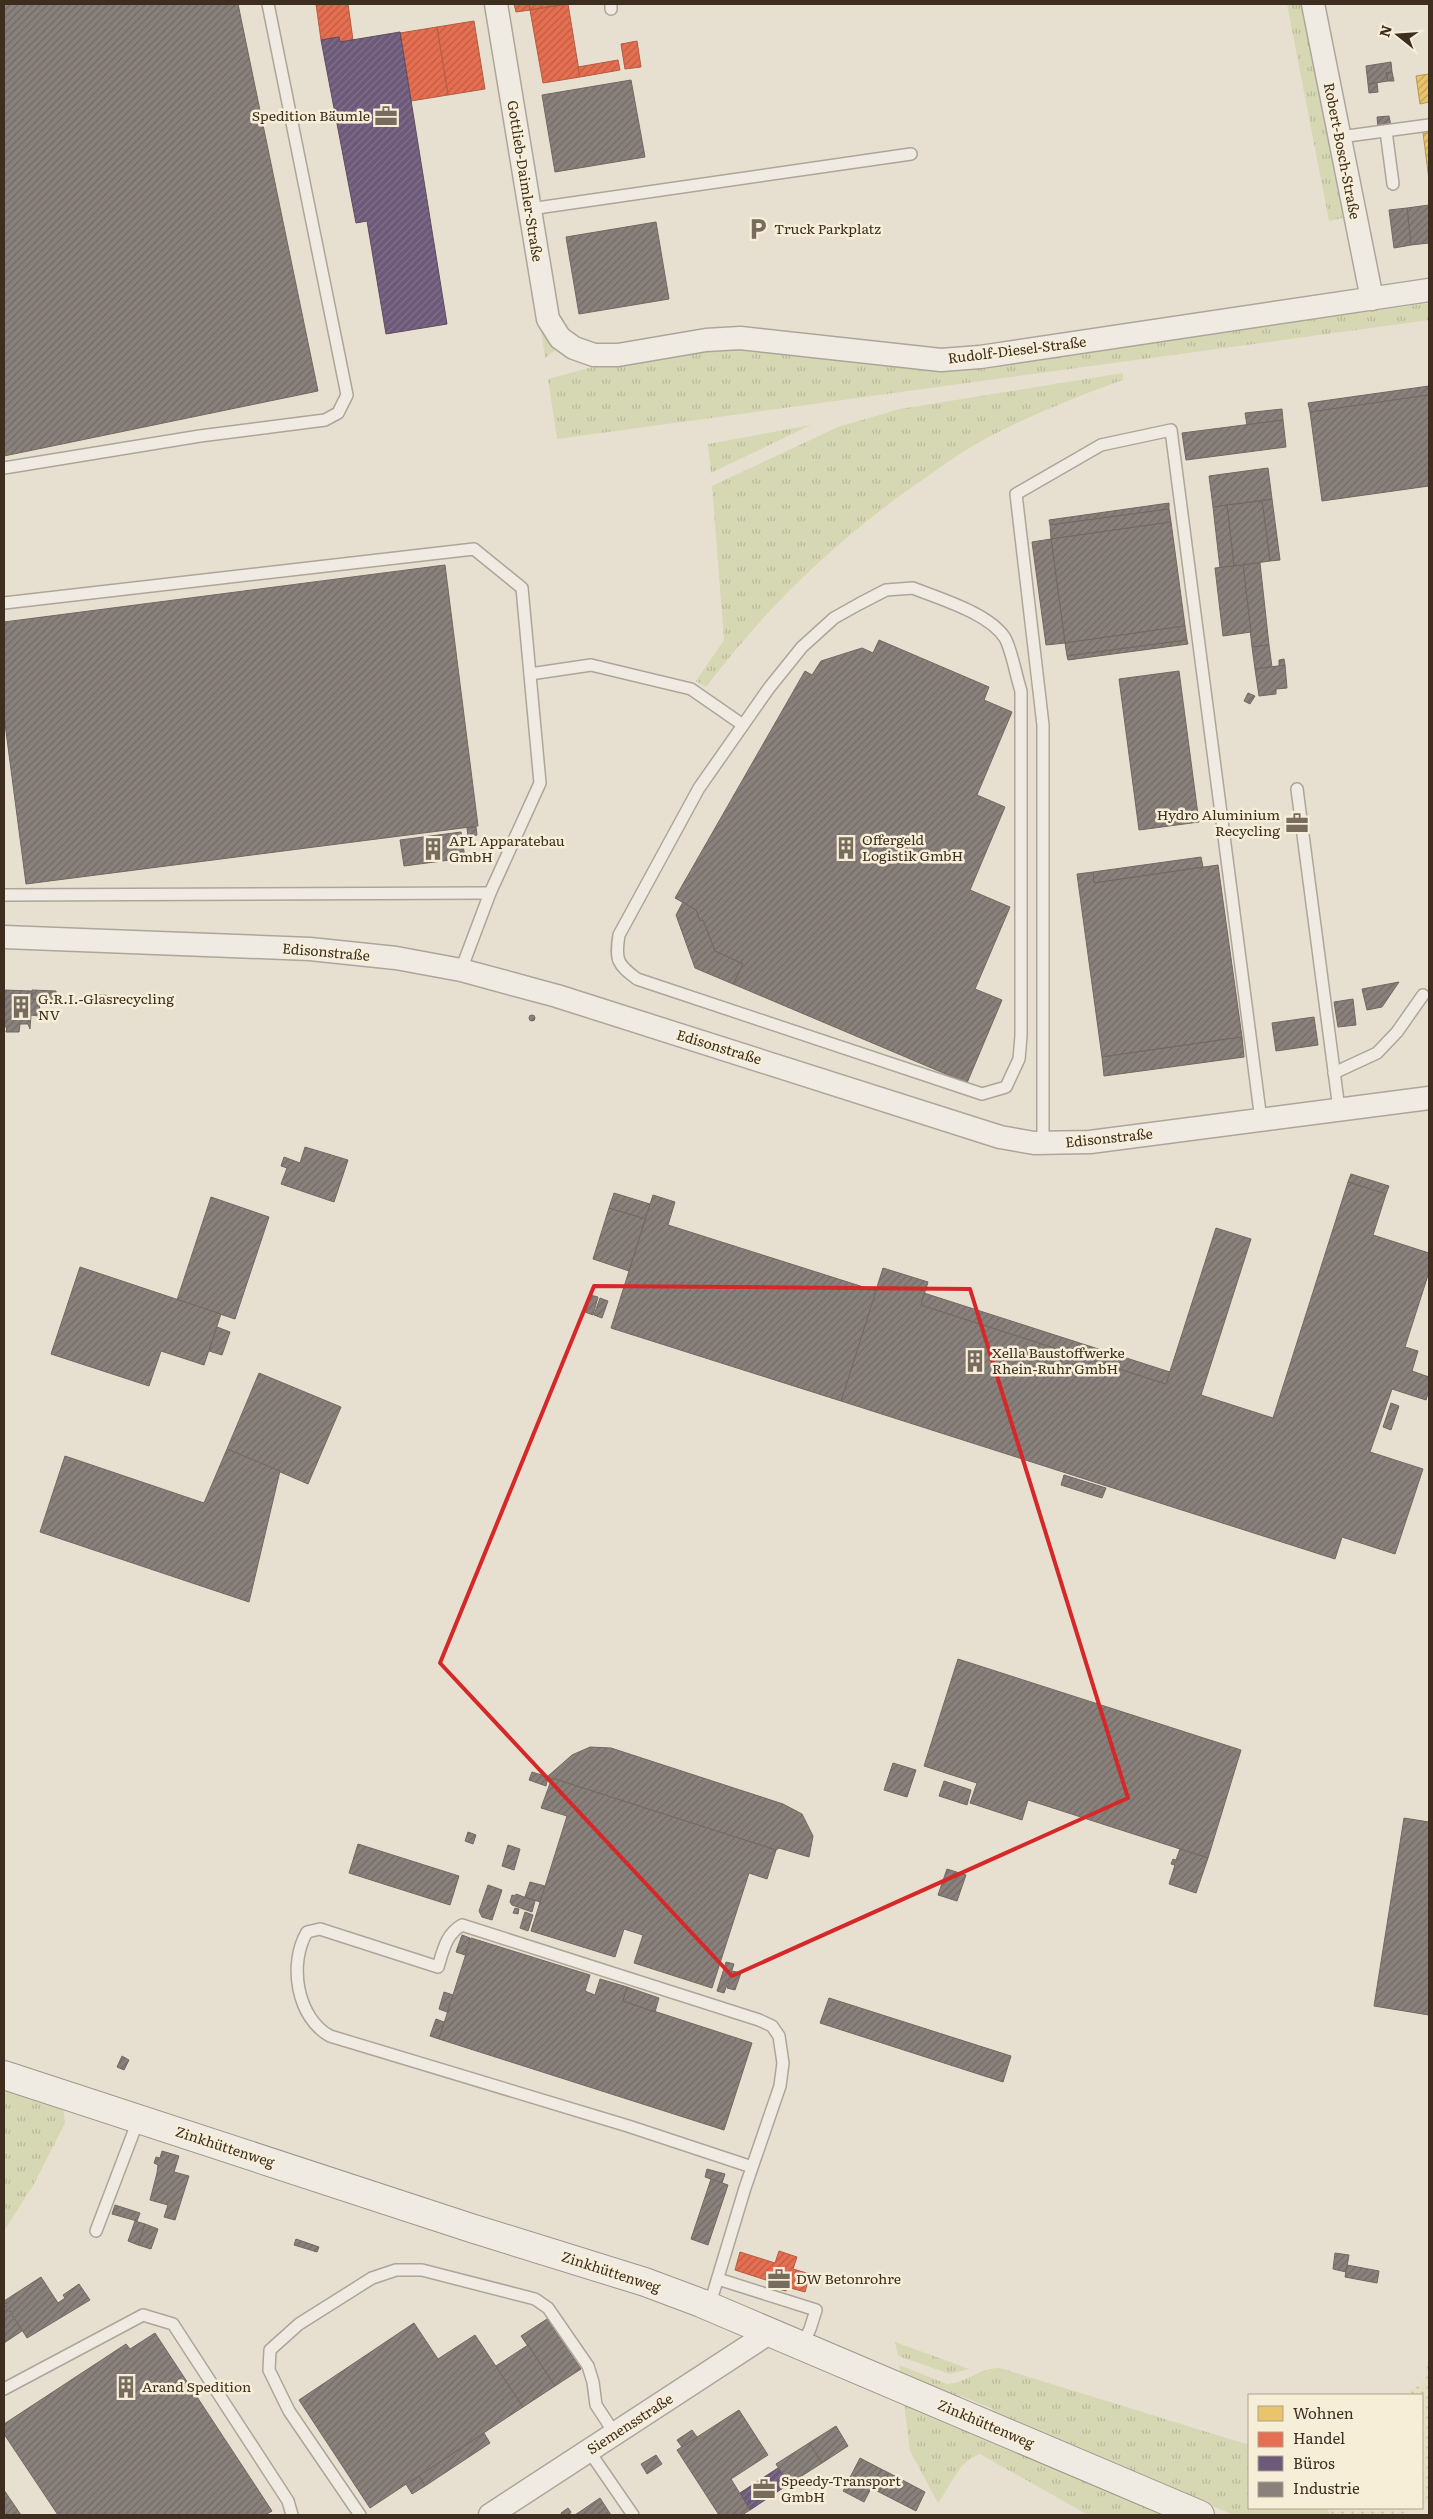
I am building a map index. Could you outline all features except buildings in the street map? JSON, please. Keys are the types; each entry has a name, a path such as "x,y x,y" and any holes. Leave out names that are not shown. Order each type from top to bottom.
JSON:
{"street":[{"name":"Gottlieb-Daimler-Straße","path":"496,4 548,319 560,338 574,348"},
{"name":"Robert-Bosch-Straße","path":"1313,4 1372,298"},
{"name":"Rudolf-Diesel-Straße","path":"574,348 594,355 618,355 706,340 740,338 941,360 990,356 1429,290"},
{"name":"Edisonstraße","path":"4,936 310,949 396,958 461,970 575,1002 1000,1137 1043,1144 1090,1142 1429,1098"},
{"name":"Zinkhüttenweg","path":"4,2075 472,2228 645,2282 709,2307 1197,2514"},
{"name":"Siemensstraße","path":"490,2515 769,2333"}],"lane":[{"path":"4,468 200,436 324,420 338,413 347,395 268,4"},
{"path":"1340,137 1429,125"},
{"path":"1386,131 1393,184"},
{"path":"530,209 911,154"},
{"path":"1043,1144 1043,725 1016,494 1101,445 1171,430 1261,1120"},
{"path":"4,603 474,549 522,588 540,784 490,893 461,970"},
{"path":"913,588 970,612 990,624 1005,638 1021,691 1022,1036 1019,1059 1006,1087 982,1094 637,979 623,968 616,956 622,929 699,788 744,725 802,647 834,618 886,590 913,588"},
{"path":"530,674 591,665 600,667 691,689 744,725"},
{"path":"1296,789 1339,1109"},
{"path":"4,896 490,893"},
{"path":"1334,1072 1376,1053 1397,1032 1423,994"},
{"path":"709,2307 752,2166 780,2086 783,2063 779,2036 772,2026 759,2020 462,1925 454,1930 446,1942 438,1967 320,1929 307,1932 301,1942 297,1957 297,1981 310,2018 318,2030 330,2036 628,2126 752,2166"},
{"path":"96,2231 139,2118"},
{"path":"360,2515 289,2411 270,2370 270,2350 298,2324 372,2278 396,2270 422,2270 535,2299 548,2308 588,2366 593,2382 596,2406 615,2434"},
{"path":"718,2279 816,2310 810,2329 801,2347"},
{"path":"4,2389 143,2315 173,2324 288,2501 292,2515"},
{"path":"589,2451 633,2515"}],"highlighted area":[{"path":"594,1286 970,1289 1128,1798 732,1976 440,1663"}],"shaded area":[{"path":"1429,2356 1429,2502 1423,2505 1423,2394 1401,2394 1424,2383"},
{"path":"1327,2509 1414,2509 1399,2515 1331,2515"}],"green space":[{"path":"1287,4 1301,4 1343,218 1329,221"},
{"path":"1429,303 1429,320 557,439 548,379 600,365 744,347 858,360 1357,305 1359,313"},
{"path":"539,318 559,347 545,358 545,357"},
{"path":"1123,373 1123,380 1054,406 987,438 959,454 915,485 856,530 802,578 752,631 706,687 696,681 724,640 712,486 838,427 900,409"},
{"path":"811,425 711,473 708,444"},
{"path":"4,2086 63,2106 65,2123 34,2184 4,2231"},
{"path":"895,2342 969,2369 950,2374 898,2356"},
{"path":"899,2365 947,2384 961,2381 986,2370 1000,2368 1248,2445 1248,2509 1327,2509 1331,2515 1234,2515 1005,2422 1007,2418 992,2412 993,2409 961,2396 959,2398 900,2371"},
{"path":"904,2403 1170,2515 1088,2515 980,2454 960,2468 938,2503 910,2451"}],"place":[{"name":"Spedition Bäumle","path":"386,116"},
{"name":"Truck Parkplatz","path":"758,229"},
{"name":"Hydro Aluminium Recycling","path":"1297,823"},
{"name":"Offergeld Logistik GmbH","path":"846,848"},
{"name":"APL Apparatebau GmbH","path":"433,849"},
{"name":"G.R.I.-Glasrecycling NV","path":"21,1007"},
{"name":"Xella Baustoffwerke Rhein-Ruhr GmbH","path":"975,1361"},
{"name":"DW Betonrohre","path":"779,2279"},
{"name":"Arand Spedition","path":"126,2387"},
{"name":"Speedy-Transport GmbH","path":"764,2489"}]}
